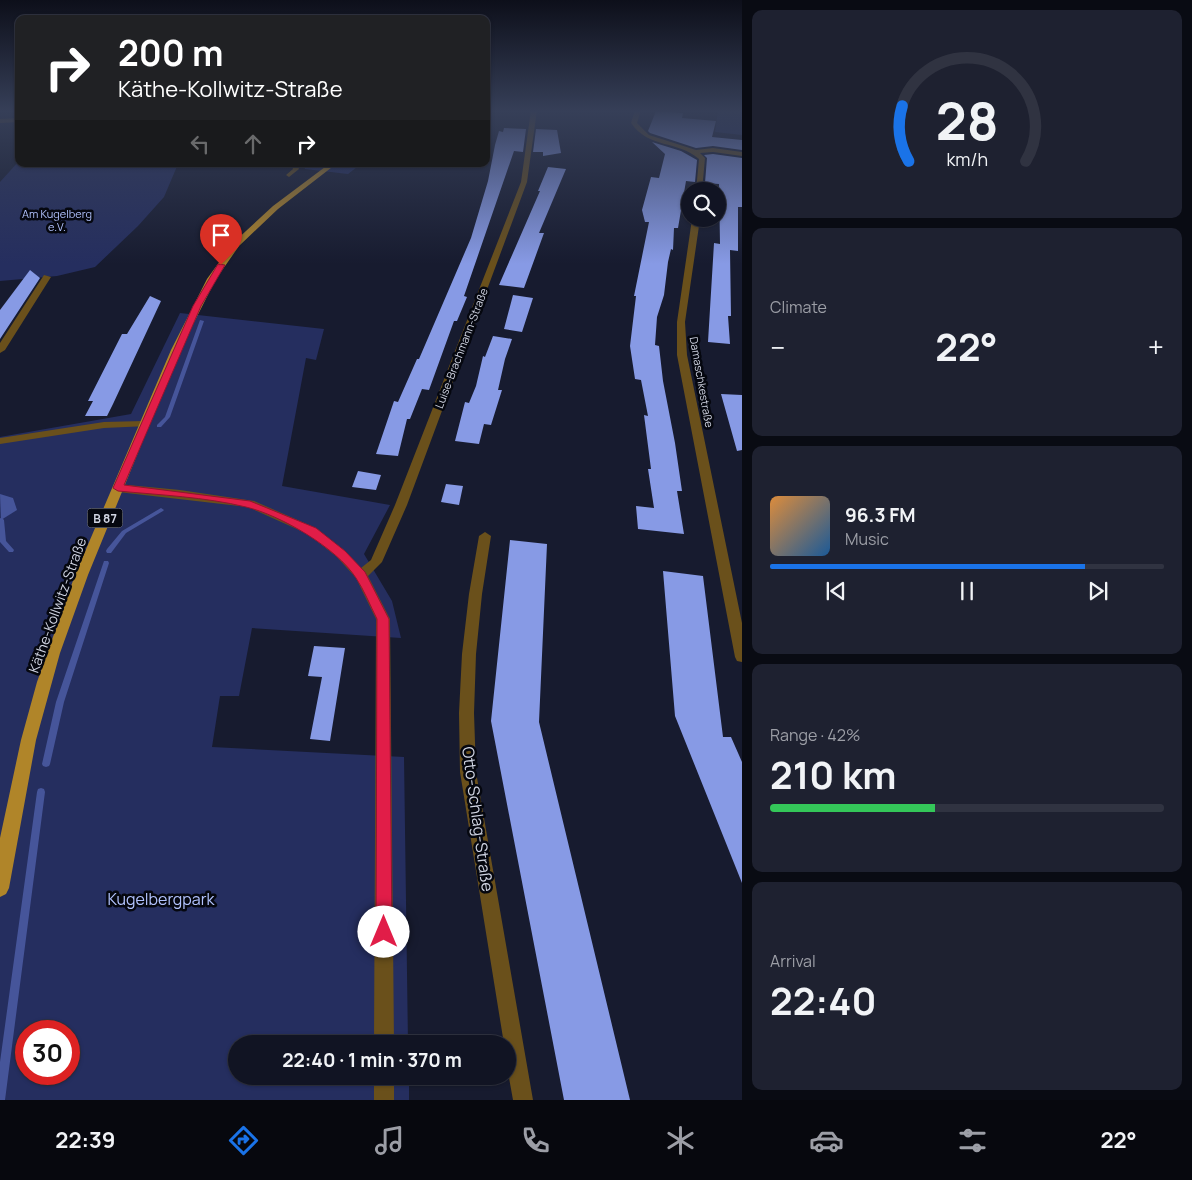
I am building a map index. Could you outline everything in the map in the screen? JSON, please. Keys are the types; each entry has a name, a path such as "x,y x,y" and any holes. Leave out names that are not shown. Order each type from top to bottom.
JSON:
{"main road":[{"name":"Käthe-Kollwitz-Straße","path":"0,888 14,804 52,654 72,597 144,424 197,306 226,257 257,224 329,167"}],"street":[{"name":"Luise-Brachmann-Straße","path":"361,575 376,562 401,505 524,182 527,161"},
{"path":"700,182 702,161"},
{"path":"289,175 296,169 295,167"},
{"name":"Damaschkestraße","path":"695,227 680,336 742,657"},
{"path":"0,350 47,277"},
{"path":"0,441 104,425 144,424"},
{"path":"118,488 180,494 250,504 312,531 341,554 361,575 383,619 384,1035"},
{"name":"Otto-Schlag-Straße","path":"485,536 470,655 466,722 468,772 523,1100"},
{"path":"384,1085 384,1100"}],"green space":[{"name":"Am Kugelberg e.V.","path":"15,165 15,167 177,167 164,197 138,226 95,267 57,276 0,281 0,182"},
{"path":"304,167 357,167 348,174 305,169"},
{"name":"Kugelbergpark","path":"180,313 324,329 316,360 306,358 282,486 390,505 364,554 392,601 401,638 252,628 239,696 220,696 212,747 404,757 408,1035 228,1035 228,1085 409,1085 409,1100 0,1100 0,437 131,414"}],"shaded area":[{"path":"0,494 13,498 17,510 1,520"}],"building":[{"path":"492,161 510,161 464,296 467,297 457,321 454,321 429,390 422,389 410,419 407,419 398,456 376,454 394,401 398,402 417,359 419,359 471,238"},
{"path":"663,161 697,161 695,182 681,182 681,210 678,228 674,228 673,250 671,249 664,295 657,317 655,345 659,346 663,381 675,443 682,491 677,491 684,534 638,529 636,506 654,508 648,469 651,469 644,415 648,416 641,380 635,379 630,346 636,296 634,296 649,222 645,222 642,210 651,177 659,178"},
{"path":"707,161 742,161 742,207 738,207 738,251 730,250 731,316 728,316 730,344 708,342 714,243 720,244 720,227 726,227 726,182 705,182"},
{"path":"548,167 566,169 539,233 544,233 524,288 499,285 540,191 538,191"},
{"path":"30,270 40,278 0,339 0,310"},
{"path":"513,295 533,298 522,332 504,329"},
{"path":"150,296 161,301 107,416 85,416 93,401 88,401 122,334 127,334"},
{"path":"493,336 512,339 498,390 502,390 491,425 484,424 479,444 455,441 465,402 469,403 476,386 483,356 485,357"},
{"path":"721,394 742,395 742,450 737,451"},
{"path":"358,471 381,475 376,490 352,487"},
{"path":"446,484 463,486 459,505 441,502"},
{"path":"510,540 547,544 539,722 630,1100 564,1100 491,721"},
{"path":"663,571 703,576 723,737 731,737 742,762 742,883 675,716"},
{"path":"314,646 345,648 330,741 310,739 322,677 308,676"}],"waterway":[{"path":"159,426 167,417 202,321"},
{"path":"109,551 124,532 161,510"},
{"path":"1,520 3,542 11,550"},
{"path":"46,764 60,702 106,563"},
{"path":"0,1100 41,792"}],"route":[{"path":"221,265 197,306 144,424 118,488 180,494 250,504 312,531 341,554 361,575 383,619 384,932"}]}
